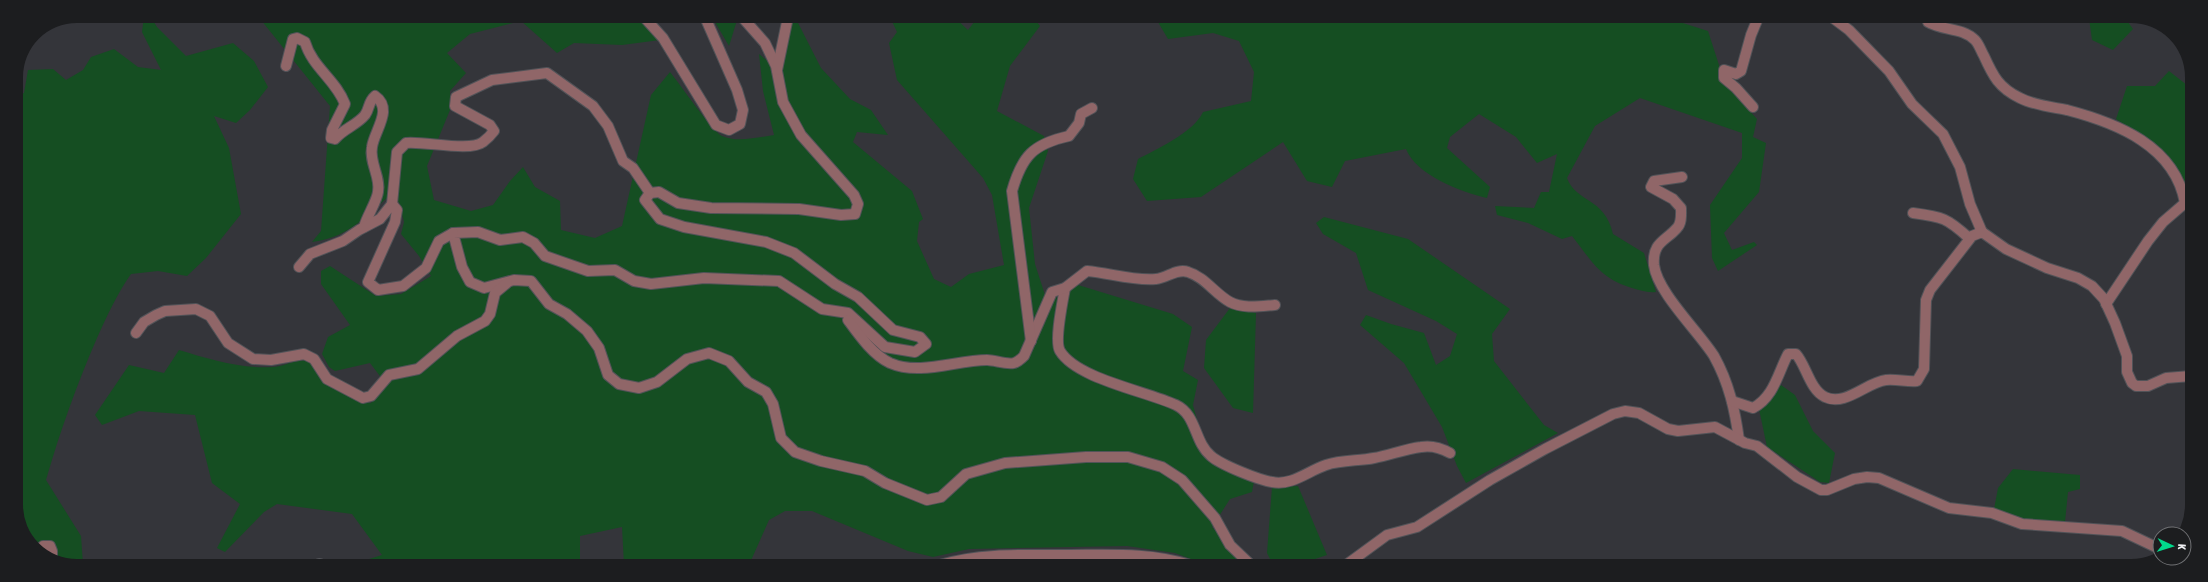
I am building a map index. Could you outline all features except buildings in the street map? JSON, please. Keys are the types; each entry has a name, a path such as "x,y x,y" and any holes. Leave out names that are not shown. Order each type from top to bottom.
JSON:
{"street":[{"path":"649,23 662,38 716,126 729,130 740,124 743,110 737,90 708,23"},
{"path":"392,204 397,210 395,222 368,282 378,290 404,286 426,268 439,241 453,233 478,232 500,240 523,237 534,243 545,256 588,271 615,270 634,281 651,284 704,278 780,281 822,309 848,313 885,347 915,352 926,344 920,337 893,330 858,297 835,284 794,253 766,242 684,227 660,219 645,200 650,193 658,192 678,202 711,208 799,209 842,215 855,214 858,204 854,195 801,136 783,102 777,72 765,43 747,23"},
{"path":"777,72 787,23"},
{"path":"1753,107 1736,88 1724,78 1724,70 1736,74 1741,71 1756,23"},
{"path":"1840,23 1850,30 1889,72 1912,104 1942,134 1960,167 1970,204 1982,232 2006,249 2047,268 2078,278 2092,286 2106,304 2127,356 2127,372 2132,383 2136,386 2148,386 2166,378 2185,376"},
{"path":"1930,23 1935,26 1957,30 1968,34 1976,42 1996,82 2021,99 2094,117 2120,127 2142,140 2166,160 2183,188 2185,195"},
{"path":"286,66 293,40 298,38 305,42 308,53 315,63 341,92 345,104 332,130 331,138 335,139 340,133 364,116 370,100 375,96 380,102 383,119 371,148 374,171 379,183 378,195 364,227"},
{"path":"299,267 310,254 343,241 364,227 380,219 392,204 397,152 406,143 420,142 463,147 482,143 494,131 490,125 455,106 456,96 492,80 547,73 593,106 608,126 623,161 633,168 650,193"},
{"path":"1031,341 1012,191 1018,169 1035,149 1055,139 1069,136 1079,123 1081,114 1092,108"},
{"path":"1682,178 1654,181 1651,187 1673,199 1681,208 1681,219 1678,228 1663,239 1655,254 1654,267 1668,295 1713,356 1725,378 1732,400 1739,440"},
{"path":"2106,304 2163,222 2185,208"},
{"path":"1913,214 1938,216 1951,221 1969,238"},
{"path":"1732,400 1753,408 1762,403 1772,390 1788,354 1796,354 1801,359 1815,388 1824,397 1838,399 1886,380 1917,381 1924,369 1926,300 1930,290 1969,238 1982,232"},
{"path":"453,233 462,267 470,282 484,288 508,281 530,281 549,304 567,314 587,331 599,348 608,375 619,384 639,388 657,382 686,359 708,353 729,361 748,382 766,392 773,404 781,438 795,452 821,461 865,471 885,483 927,500 942,497 966,474 1005,463 1086,457 1128,457 1162,468 1182,480 1215,518 1230,544 1245,559"},
{"path":"834,311 847,319 880,356 890,362 905,367 919,368 988,360 1012,363 1024,356 1052,292 1065,288 1087,271 1128,279 1158,279 1187,271 1197,276 1230,302 1253,306 1275,305"},
{"path":"136,333 144,322 165,311 196,310 210,316 228,343 253,359 271,360 304,354 314,359 327,379 363,398 371,396 388,375 418,369 458,336 485,321 490,314 495,293 508,281"},
{"path":"1065,288 1060,316 1059,349 1069,363 1125,387 1177,405 1189,413 1197,435 1210,456 1240,471 1273,482 1280,482 1295,480 1327,464 1374,458 1422,447 1438,447 1450,452"},
{"path":"1354,559 1387,536 1417,527 1490,480 1545,448 1613,414 1624,411 1639,413 1668,429 1678,431 1715,427 1739,440 1757,446 1797,477 1821,490 1827,490 1854,479 1867,477 1879,478 1949,508 1992,513 2022,524 2122,531 2152,546"},
{"path":"42,547 50,546 52,553"},
{"path":"960,559 996,555 1132,554 1172,559"}],"green space":[{"path":"143,23 154,23 186,56 233,43 254,61 268,87 250,110 236,123 214,116 229,148 241,214 206,258 187,276 158,271 131,274 108,313 97,338 69,408 46,480 81,536 83,559 70,559 56,555 41,546 27,526 23,509 23,93 28,70 53,69 66,80 83,70 91,57 114,49 138,67 161,70 142,32"},
{"path":"263,23 513,23 470,34 447,53 466,73 450,91 450,110 427,166 434,200 471,211 493,205 510,181 523,167 535,187 560,201 561,230 595,238 622,226 651,95 670,72 703,116 722,136 741,139 774,135 763,91 759,54 781,72 787,35 791,23 798,23 821,68 850,99 871,110 888,135 857,132 853,142 912,191 923,219 919,222 917,241 934,279 951,287 969,274 1004,265 992,195 983,178 897,80 889,43 897,32 893,23 960,23 968,30 973,23 1038,23 1040,26 1010,66 997,111 1044,136 1048,151 1029,208 1035,264 1045,295 1054,299 1078,285 1173,314 1192,327 1183,371 1198,380 1193,405 1207,456 1254,481 1252,492 1230,499 1212,527 1240,559 1191,559 1175,553 1127,546 969,549 933,557 908,551 812,511 785,511 769,520 752,559 624,559 622,527 580,536 580,559 369,559 382,555 352,514 277,504 264,512 225,552 217,548 240,504 212,483 195,415 139,411 102,425 95,415 129,365 164,373 179,350 236,365 277,367 296,361 311,362 336,380 361,402 371,403 386,384 370,363 335,371 329,367 322,354 328,337 350,325 321,284 321,271 330,266 376,296 401,294 431,276 419,256 401,234 404,222 399,202 387,198 353,227 335,237 312,242 321,231 330,106"},
{"path":"523,23 642,23 660,40 622,45 574,43 557,53"},
{"path":"716,23 736,23 729,46"},
{"path":"1159,23 1683,23 1708,31 1719,65 1719,78 1757,119 1753,137 1766,143 1759,192 1724,233 1732,250 1754,242 1757,245 1718,271 1712,258 1710,205 1742,158 1742,133 1640,98 1595,126 1567,178 1571,186 1577,192 1604,213 1613,234 1644,253 1656,292 1647,292 1632,288 1621,284 1604,274 1591,261 1572,236 1562,239 1528,223 1497,215 1495,206 1534,208 1541,192 1549,192 1557,154 1537,163 1516,137 1479,114 1450,137 1447,148 1490,187 1487,198 1453,187 1440,181 1419,167 1411,158 1406,149 1345,161 1332,187 1307,181 1283,142 1201,197 1147,201 1133,179 1138,159 1165,145 1183,133 1192,126 1203,112 1251,101 1254,72 1239,41 1213,33 1168,39"},
{"path":"2090,23 2129,23 2133,29 2113,50 2092,40"},
{"path":"2169,71 2185,84 2185,183 2166,153 2116,119 2127,86 2155,86"},
{"path":"1324,217 1408,239 1510,309 1492,334 1494,361 1544,425 1558,433 1466,483 1457,466 1442,427 1404,363 1360,325 1366,315 1424,333 1436,365 1450,356 1457,334 1436,321 1368,290 1356,253 1323,234 1316,223"},
{"path":"1230,308 1256,313 1253,413 1233,408 1204,368 1206,340"},
{"path":"1781,385 1795,395 1813,431 1835,453 1829,483 1820,482 1767,447 1759,409"},
{"path":"2013,469 2080,475 2080,489 2068,492 2065,522 2023,520 1994,509 1998,488"},
{"path":"1298,486 1327,555 1315,559 1270,559 1267,553 1272,487"}]}
